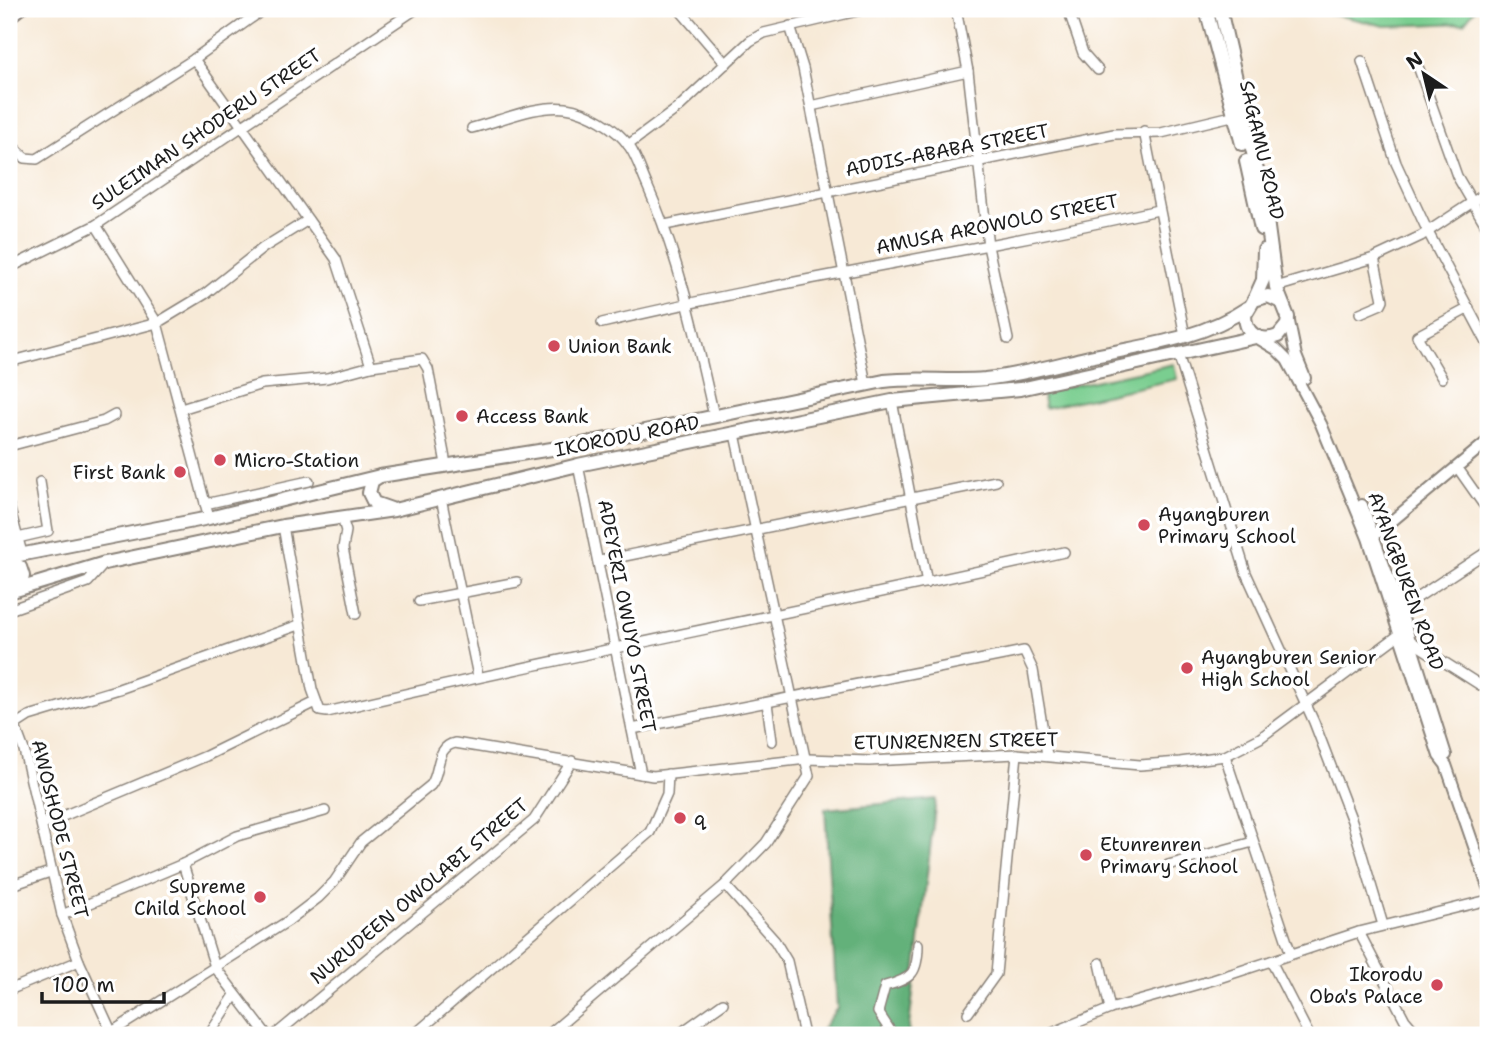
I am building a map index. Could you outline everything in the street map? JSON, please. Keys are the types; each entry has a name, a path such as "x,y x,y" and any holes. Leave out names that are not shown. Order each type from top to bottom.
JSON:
{"highway":[{"name":"SAGAMU ROAD","path":"1206,9 1236,115 1264,243 1264,273 1250,304"},
{"name":"SAGAMU ROAD","path":"1220,9 1265,205 1276,287 1281,302"},
{"path":"1268,296 1281,302 1288,317 1287,325 1278,336 1271,339 1256,337 1245,323 1250,304 1268,296"},
{"name":"IKORODU ROAD","path":"9,560 22,553 209,518 380,476 577,445 866,384 908,378 949,381 986,379 1185,336 1219,326 1250,304"},
{"name":"IKORODU ROAD","path":"14,590 105,563 283,526 394,510 578,465 892,401 1020,389 1256,337"},
{"path":"380,476 369,486 371,499 394,510"},
{"path":"9,560 20,567 23,576 14,590"}],"main road":[{"path":"1288,317 1301,376"},
{"path":"1256,337 1276,349 1301,376"},
{"name":"AYANGBUREN ROAD","path":"1301,376 1375,535 1446,752 1446,765"},
{"name":"AYANGBUREN ROAD","path":"1301,376 1368,538 1439,756 1446,765 1488,887"},
{"path":"1375,535 1488,441"}],"street":[{"path":"9,19 22,9"},
{"path":"9,143 31,161 194,59 264,9"},
{"name":"SULEIMAN SHODERU STREET","path":"9,268 96,225 416,9"},
{"path":"679,9 726,64"},
{"path":"628,145 678,108 750,41 764,33 866,9"},
{"path":"956,9 968,71 988,246 1008,338"},
{"path":"1068,9 1083,53 1098,71"},
{"path":"790,26 811,106 866,384"},
{"path":"194,59 336,259 372,366"},
{"path":"1362,61 1396,163 1428,232 1488,345"},
{"path":"1419,69 1457,176 1488,229"},
{"path":"811,106 968,71"},
{"path":"472,128 548,108 564,107 580,111 612,130 628,145 665,225 688,304 714,416"},
{"name":"ADDIS-ABABA STREET","path":"665,225 1114,134 1144,131 1161,133 1236,115"},
{"path":"1144,131 1185,336"},
{"path":"1276,287 1374,258 1428,232 1488,192"},
{"name":"AMUSA AROWOLO STREET","path":"602,323 792,285 843,271 988,246 1158,209"},
{"path":"9,362 157,323 205,294 307,219"},
{"path":"96,225 157,323 209,518"},
{"path":"1360,313 1381,304 1383,300 1374,258"},
{"path":"1442,378 1417,336 1469,308"},
{"path":"1178,354 1212,473 1246,573 1306,706 1352,821 1383,925"},
{"path":"181,409 262,384 327,378 372,366 422,359 426,362 446,464"},
{"path":"892,401 927,583"},
{"path":"9,446 104,421 115,415"},
{"path":"548,1035 725,886 766,844 809,776 735,434"},
{"name":"ADEYERI OWUYO STREET","path":"578,465 600,561 641,774"},
{"path":"1457,467 1488,511"},
{"path":"205,504 309,481"},
{"path":"600,561 996,481"},
{"path":"13,539 45,533 49,528 40,482"},
{"path":"441,498 478,676"},
{"path":"9,506 13,539 22,553"},
{"path":"342,518 346,531 343,548 356,614"},
{"path":"283,526 299,625 316,702 320,711 327,712 616,646 927,583 1064,552"},
{"path":"1400,608 1488,551"},
{"path":"9,610 88,582 105,563"},
{"path":"419,601 517,582"},
{"path":"12,726 29,716 119,689 299,625"},
{"name":"ETUNRENREN STREET","path":"572,761 641,774 668,774 807,759 869,761 1017,754 1140,765 1225,755 1260,738 1306,706 1338,677 1400,634"},
{"path":"1411,641 1488,690"},
{"path":"632,729 1024,651 1033,670 1047,755"},
{"path":"44,824 206,756 316,702"},
{"path":"768,703 772,741"},
{"name":"AWOSHODE STREET","path":"9,710 44,824 50,872 62,915 110,1034 318,898 334,882 360,842 431,785 436,778 442,751 447,745 455,743 572,761"},
{"path":"968,1013 996,974 1017,754"},
{"path":"1225,755 1291,954"},
{"name":"NURUDEEN OWOLABI STREET","path":"275,1035 534,820 572,761"},
{"path":"414,1035 650,832 667,794 668,774"},
{"path":"62,915 183,864 237,836 325,811"},
{"path":"1168,865 1254,842"},
{"path":"183,864 215,967 267,1035"},
{"path":"9,886 50,872"},
{"path":"725,886 775,941 787,961 804,1035"},
{"path":"1047,1035 1110,1009 1359,932 1488,900"},
{"path":"1359,932 1405,1020 1418,1035"},
{"path":"892,1035 878,1012 881,992 885,986 904,982 916,968 918,944"},
{"path":"9,989 79,961"},
{"path":"1271,961 1306,1034"},
{"path":"1100,963 1110,1009"},
{"path":"209,1035 235,995"},
{"path":"678,1035 723,1003"}],"green space":[{"path":"1325,9 1475,9 1464,23 1385,26 1328,13"},
{"path":"1174,364 1177,379 1045,408 1042,392"},
{"path":"936,799 908,1035 818,1035 837,1008 825,809"}],"place":[{"name":"Union Bank","path":"554,346"},
{"name":"Access Bank","path":"462,416"},
{"name":"Micro-Station","path":"220,460"},
{"name":"First Bank","path":"180,472"},
{"name":"Ayangburen Primary School","path":"1144,525"},
{"name":"Ayangburen Senior High School","path":"1187,668"},
{"name":"q","path":"680,818"},
{"name":"Etunrenren Primary School","path":"1086,855"},
{"name":"Supreme Child School","path":"260,897"},
{"name":"Ikorodu Oba's Palace","path":"1437,985"}]}
